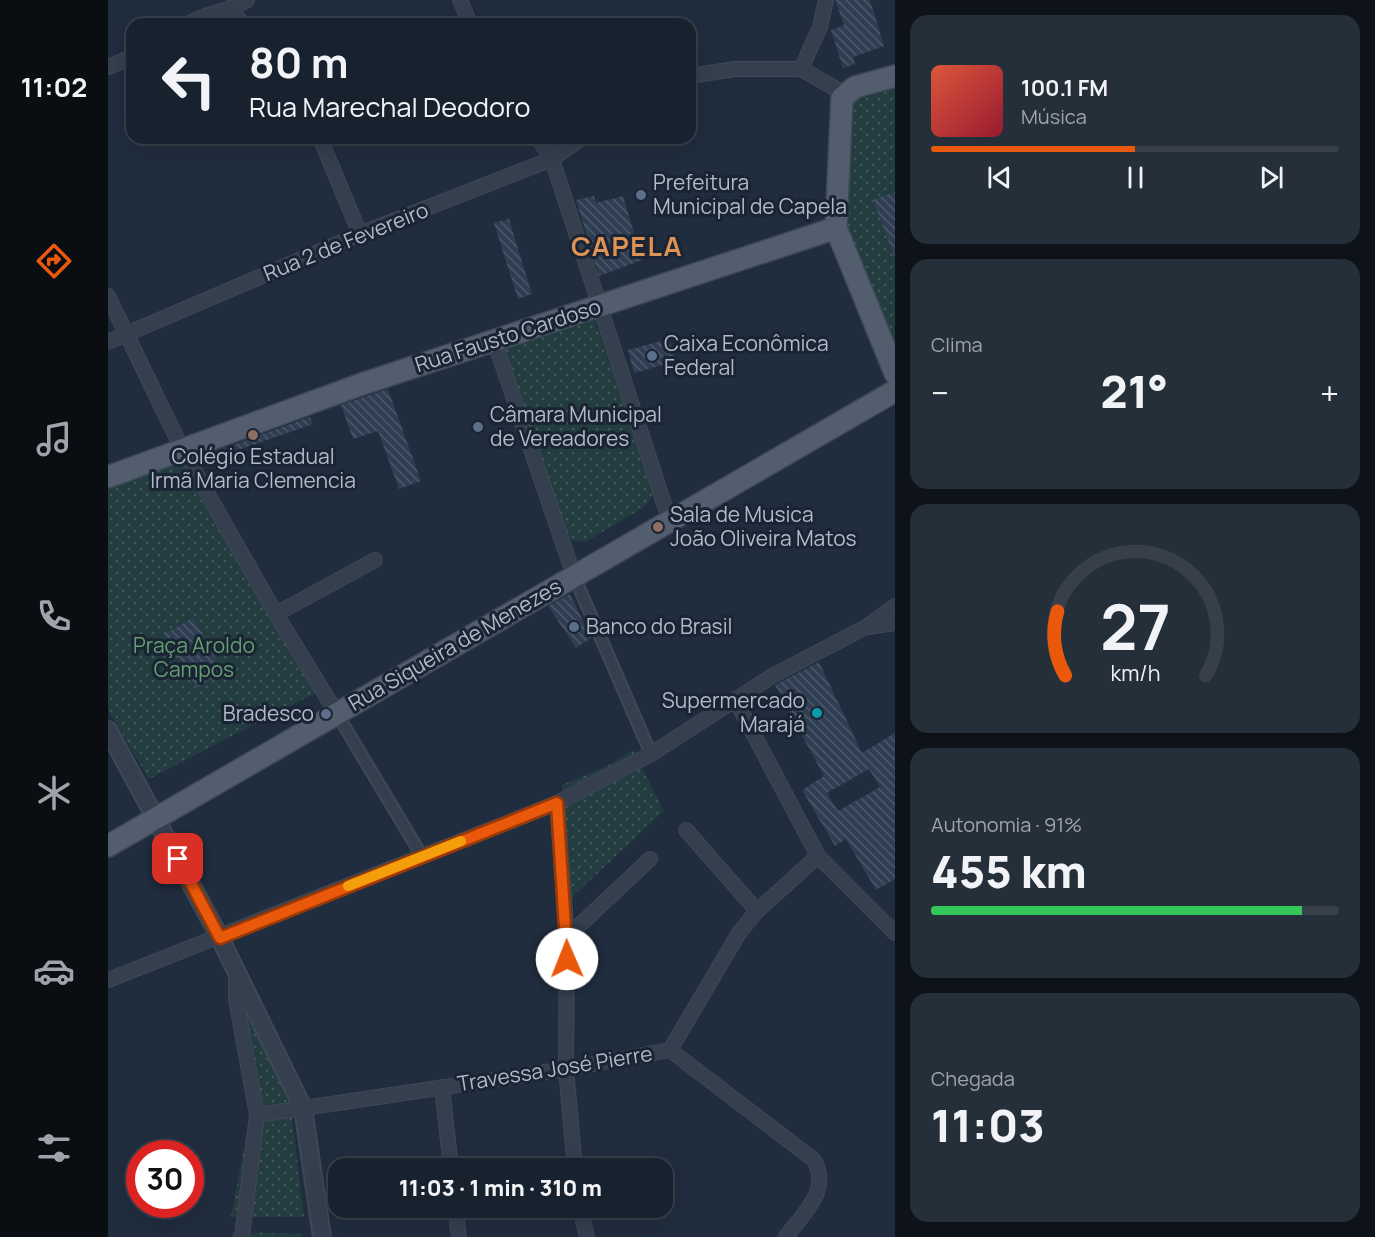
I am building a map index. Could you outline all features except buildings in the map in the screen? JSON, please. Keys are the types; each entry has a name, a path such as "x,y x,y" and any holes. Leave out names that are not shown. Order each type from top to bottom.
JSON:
{"main road":[{"path":"895,76 855,87 845,94 842,104 836,228 895,373"},
{"name":"Rua Fausto Cardoso","path":"182,449 494,340 836,228"},
{"name":"Rua Siqueira de Menezes","path":"337,714 669,519 895,391"},
{"path":"108,477 182,449"},
{"path":"108,846 337,714"}],"street":[{"path":"200,18 210,13 232,10 247,0"},
{"path":"460,0 468,18"},
{"path":"801,69 820,27 826,0"},
{"path":"232,10 238,18"},
{"path":"108,67 126,60"},
{"path":"696,75 735,69 801,69 845,94"},
{"path":"322,144 360,234"},
{"path":"541,144 552,159 669,519"},
{"name":"Rua 2 de Fevereiro","path":"108,342 360,234 552,159 573,144"},
{"path":"108,296 182,449 276,614 422,856"},
{"path":"494,340 573,576 651,754"},
{"path":"276,614 375,560"},
{"path":"108,980 220,938 557,803 651,754 772,676 866,627 895,606"},
{"path":"866,627 895,623"},
{"path":"735,699 818,856 895,933"},
{"path":"108,730 220,938 303,1108 322,1237"},
{"path":"557,803 567,937 566,1070 574,1158"},
{"path":"686,830 757,911"},
{"name":"Travessa José Pierre","path":"258,1115 566,1070 670,1050 739,933 757,911 818,856"},
{"path":"567,937 650,859"},
{"path":"236,970 236,999 258,1115 242,1237"},
{"path":"670,1050 814,1160 820,1171 819,1191 786,1237"},
{"path":"442,1087 450,1158"},
{"path":"456,1218 459,1237"},
{"path":"582,1218 587,1237"}],"green space":[{"path":"895,77 895,350 834,230 845,103"},
{"path":"590,307 651,483 652,496 644,507 586,542 570,540 561,528 502,348"},
{"name":"Praça Aroldo Campos","path":"169,444 315,693 149,779 108,710 108,466"},
{"path":"633,750 664,811 570,899 562,785 607,766"},
{"path":"222,949 288,1085 304,1217 231,1217 253,1101"},
{"path":"233,1232 302,1234 302,1237 231,1237"}],"slow traffic":[{"path":"348,886 461,841"}],"place":[{"name":"Prefeitura Municipal de Capela","path":"641,195"},
{"name":"Caixa Econômica Federal","path":"652,356"},
{"name":"Câmara Municipal de Vereadores","path":"478,427"},
{"name":"Colégio Estadual Irmã Maria Clemencia","path":"253,435"},
{"name":"Sala de Musica João Oliveira Matos","path":"658,527"},
{"name":"Banco do Brasil","path":"574,627"},
{"name":"Supermercado Marajá","path":"817,713"},
{"name":"Bradesco","path":"326,714"}],"district":[{"name":"CAPELA","path":"627,247"}],"route":[{"path":"178,859 220,938 557,803 567,959"}]}
